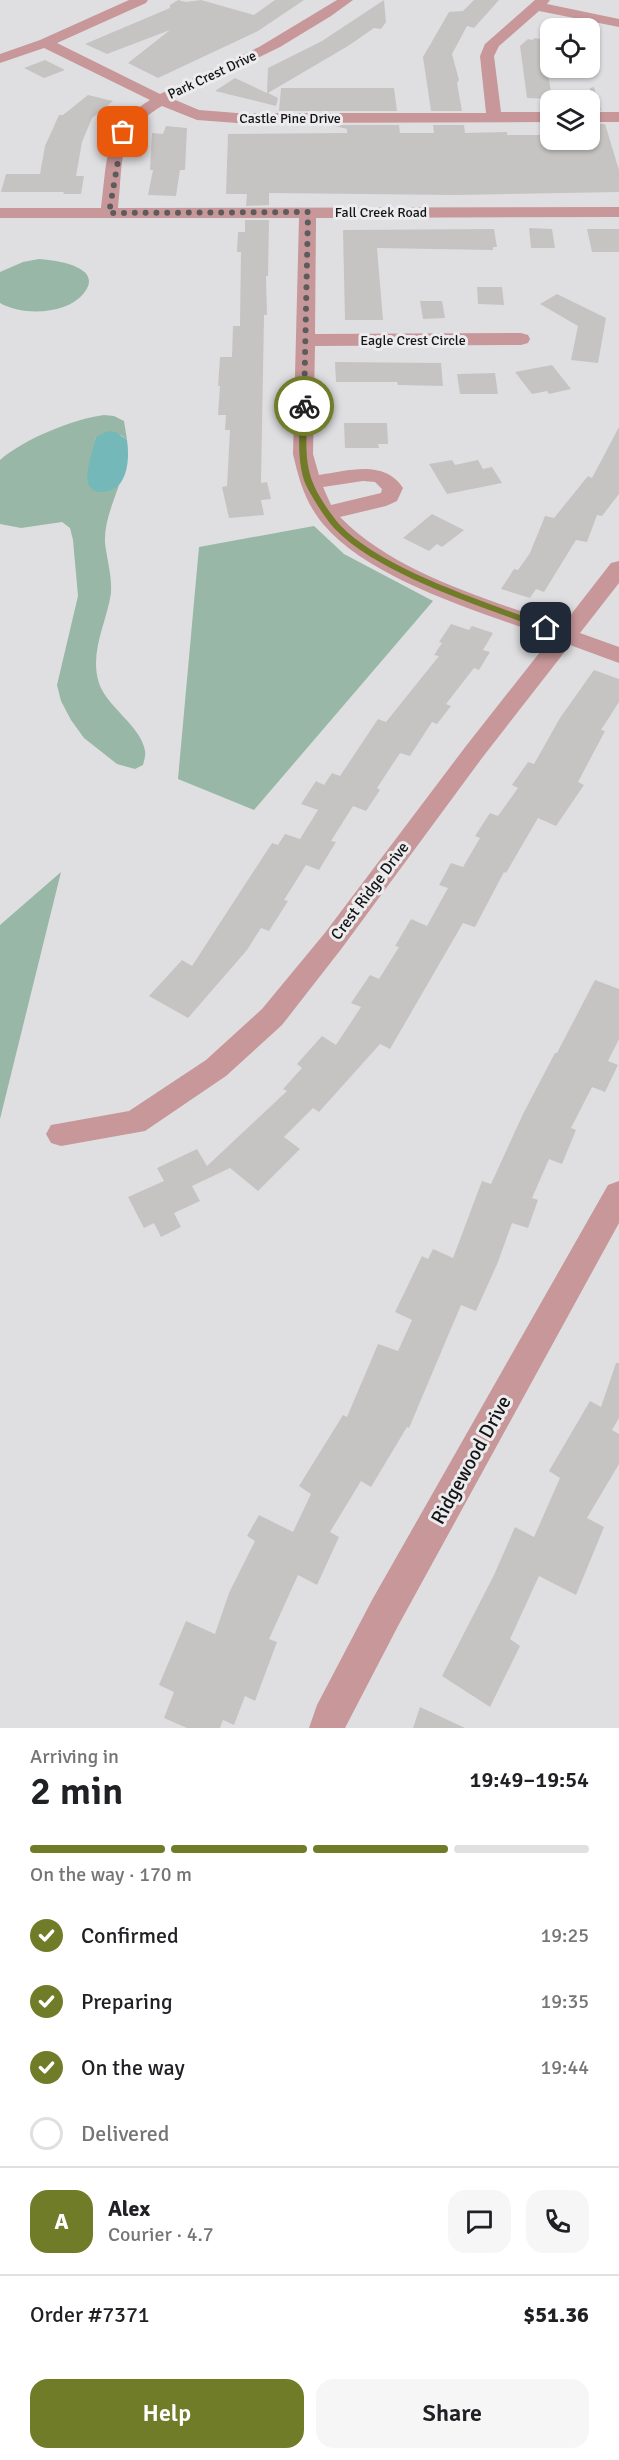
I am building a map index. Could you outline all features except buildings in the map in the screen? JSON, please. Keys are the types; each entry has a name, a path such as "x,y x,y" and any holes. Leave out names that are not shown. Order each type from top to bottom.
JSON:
{"street":[{"path":"0,59 45,43 141,0"},
{"name":"Park Crest Drive","path":"109,213 123,132 130,120 161,99 264,50 346,0"},
{"path":"495,117 487,56 492,44 540,3 619,23"},
{"name":"Castle Pine Drive","path":"45,43 188,112 214,117 540,117"},
{"path":"600,117 619,117"},
{"path":"308,212 303,454 309,483 326,513 337,526 369,552 410,573 619,655"},
{"name":"Fall Creek Road","path":"0,213 619,213"},
{"name":"Eagle Crest Circle","path":"306,340 521,339"},
{"path":"309,483 363,475 381,477 393,488 390,497 379,502 326,513"},
{"name":"Crest Ridge Drive","path":"61,1134 135,1122 216,1068 272,1017 333,941 474,752 619,568"},
{"name":"Ridgewood Drive","path":"327,1728 330,1718 385,1613 619,1194"}],"green space":[{"path":"39,259 65,263 83,271 88,276 89,284 84,293 67,306 44,311 20,310 0,303 0,272 23,262"},
{"path":"104,415 114,416 124,421 127,440 121,435 96,437 88,478 113,489 119,485 106,528 105,543 111,593 97,649 96,671 103,692 138,733 142,742 145,758 143,765 135,769 117,764 84,738 61,701 57,685 78,596 70,528 62,522 21,528 0,524 0,460 49,431"},
{"path":"314,526 344,554 433,601 254,810 178,779 199,547"},
{"path":"61,872 0,1119 0,925"}],"water":[{"path":"108,431 116,432 127,440 128,457 119,485 102,492 90,487 87,478 88,467 96,437"}],"way so far":[{"path":"123,132 119,144 109,213 308,212 304,406"}],"route":[{"path":"304,406 303,454 309,483 326,513 337,526 369,552 410,573 460,596 546,628"}]}
